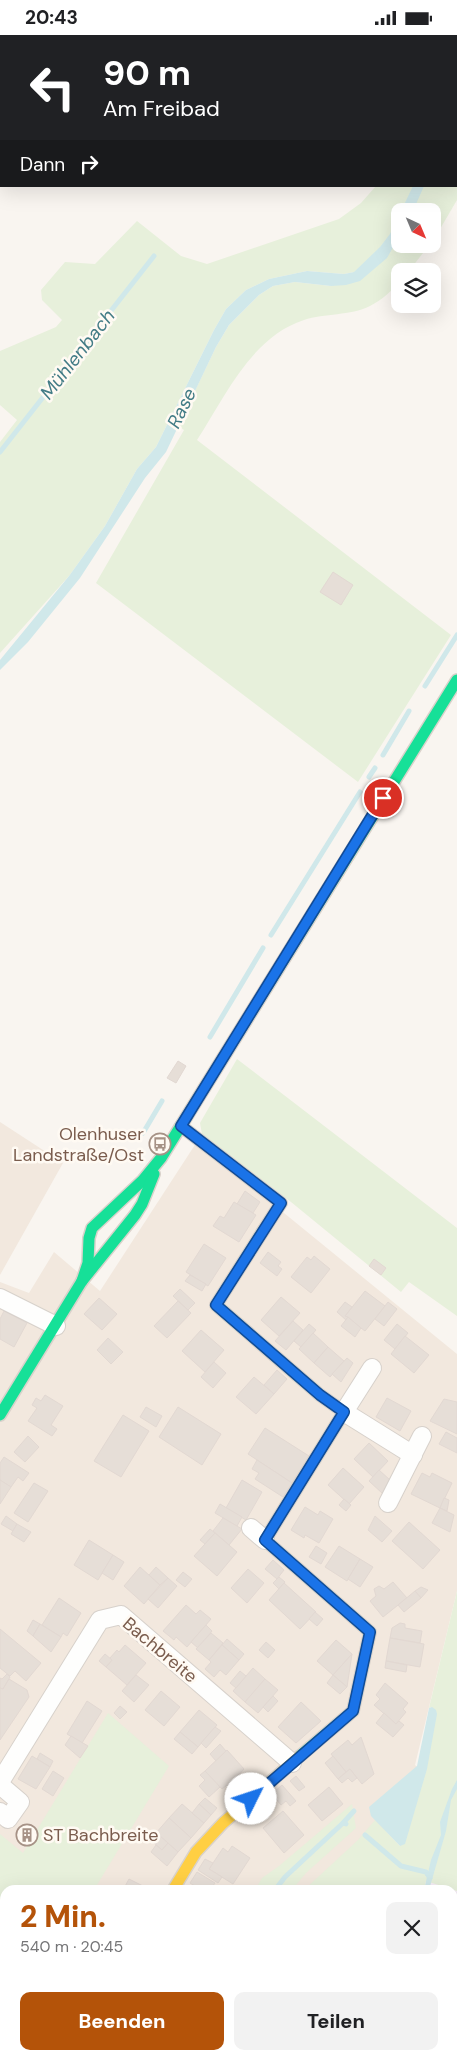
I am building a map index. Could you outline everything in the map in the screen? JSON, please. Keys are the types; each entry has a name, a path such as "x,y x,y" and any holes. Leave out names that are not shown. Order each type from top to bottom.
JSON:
{"street":[{"path":"82,1281 88,1263 92,1228 143,1180 161,1158 457,680"},
{"path":"181,1126 281,1203 216,1305 320,1395 413,1455"},
{"path":"0,1415 82,1281 107,1247 136,1215 161,1158"},
{"path":"0,1298 56,1325"},
{"path":"265,1540 372,1368"},
{"path":"388,1503 422,1436"},
{"path":"176,1885 201,1846 224,1823 353,1711 370,1632 251,1528"},
{"name":"Bachbreite","path":"0,1812 8,1819 20,1801 0,1783 100,1620 121,1615 292,1763"}],"shaded area":[{"path":"0,1122 63,1163 0,1275"},
{"path":"202,1134 284,1213 457,1354 457,1591 415,1765 442,1788 315,1885 0,1885 0,1282 29,1293 54,1252 100,1291"}],"green space":[{"path":"375,187 457,187 457,200 441,227 441,203 391,203 391,253 423,253 415,263 391,263 391,291 370,306 354,311 304,320 285,328 269,340 241,370 197,440 451,635 358,782 96,583 184,430 178,426 216,347 229,325 259,295 273,286 295,282 331,286 354,272 344,274 307,271 269,279 246,290 226,309 156,447 137,469 105,526 69,576 0,653 0,442 17,420 0,405 0,351 56,327 62,320 42,300 41,290 65,262 95,264 137,221 181,256 207,264 339,219 361,203"},
{"path":"237,1059 457,1228 457,1316 409,1282 401,1292 291,1202 202,1134 200,1123"},
{"path":"457,1591 457,1885 438,1885 426,1881 425,1885 309,1885 358,1840 375,1820 400,1846 432,1707 429,1708"},
{"path":"108,1713 169,1766 97,1885 0,1885 0,1834 23,1853"},
{"path":"352,1804 356,1828 306,1873 296,1885 258,1885 262,1878 279,1866"}],"water":[{"path":"413,187 424,187 417,203 405,203"},
{"name":"Rase","path":"391,232 391,251 387,258 360,281 346,285 331,286 295,282 273,286 259,295 229,325 216,347 166,452 145,478 80,578 28,642 0,670 0,660 69,576 105,526 137,469 156,447 226,309 246,290 269,279 307,271 344,274 354,272 380,247"},
{"path":"432,1707 436,1710 437,1714 427,1769 405,1844 400,1846 371,1816 369,1807 417,1766 429,1708"},
{"path":"457,1780 457,1789 451,1800 446,1831 430,1885 425,1885 431,1860 441,1835 440,1822"}],"building":[{"path":"333,572 353,585 341,605 320,592"},
{"path":"178,1061 186,1066 176,1083 167,1078"},
{"path":"245,1191 260,1202 253,1213 237,1204"},
{"path":"234,1202 256,1215 239,1242 213,1226 220,1216 224,1218"},
{"path":"204,1244 226,1258 208,1286 186,1272"},
{"path":"268,1252 281,1262 278,1266 282,1269 277,1276 260,1263"},
{"path":"314,1256 330,1269 311,1293 291,1277 307,1257 311,1260"},
{"path":"374,1259 386,1268 381,1275 369,1266"},
{"path":"190,1275 206,1284 202,1291 185,1281"},
{"path":"180,1289 195,1303 188,1310 173,1296"},
{"path":"365,1291 385,1306 365,1331 345,1316"},
{"path":"281,1297 300,1313 279,1336 261,1320"},
{"path":"99,1298 117,1314 102,1330 84,1314"},
{"path":"178,1301 191,1313 167,1338 154,1326"},
{"path":"345,1302 352,1307 345,1316 348,1317 346,1320 337,1312"},
{"path":"388,1302 397,1309 384,1326 375,1319"},
{"path":"4,1311 27,1323 14,1347 0,1339 0,1319"},
{"path":"348,1317 361,1328 355,1337 341,1326"},
{"path":"293,1321 303,1330 286,1350 275,1341"},
{"path":"309,1324 316,1330 301,1347 294,1341"},
{"path":"397,1324 408,1333 395,1349 384,1340"},
{"path":"201,1330 224,1350 205,1372 182,1351"},
{"path":"313,1333 328,1347 314,1363 299,1349"},
{"path":"405,1336 429,1355 414,1373 391,1354"},
{"path":"108,1338 123,1352 111,1364 97,1350"},
{"path":"328,1347 344,1361 330,1377 314,1363"},
{"path":"347,1358 353,1363 341,1382 332,1374"},
{"path":"214,1362 226,1373 213,1388 201,1377"},
{"path":"277,1370 287,1379 274,1394 264,1385"},
{"path":"254,1377 274,1394 256,1414 236,1397"},
{"path":"45,1395 63,1406 51,1425 57,1429 52,1436 28,1421 37,1408 32,1405 36,1398 41,1401"},
{"path":"387,1398 411,1411 400,1431 376,1417"},
{"path":"444,1399 457,1402 457,1434 430,1421"},
{"path":"146,1407 162,1416 156,1427 140,1417"},
{"path":"178,1407 221,1434 202,1465 159,1437"},
{"path":"123,1415 149,1431 121,1477 94,1461"},
{"path":"265,1428 309,1456 292,1483 248,1454"},
{"path":"446,1432 457,1438 457,1453 439,1444"},
{"path":"28,1436 39,1447 25,1462 14,1452"},
{"path":"369,1443 388,1461 373,1477 354,1459"},
{"path":"4,1457 29,1473 23,1481 18,1477 11,1487 0,1480 0,1463"},
{"path":"257,1460 292,1483 283,1497 255,1479 259,1473 252,1469"},
{"path":"343,1468 364,1487 349,1504 328,1485"},
{"path":"379,1470 390,1480 383,1494 369,1481"},
{"path":"422,1473 430,1477 432,1473 452,1483 440,1508 411,1494"},
{"path":"0,1480 11,1487 0,1504"},
{"path":"242,1480 262,1492 246,1520 226,1508"},
{"path":"34,1483 48,1491 28,1522 14,1513"},
{"path":"444,1498 449,1500 447,1511 440,1508"},
{"path":"344,1499 351,1505 346,1511 339,1505"},
{"path":"220,1504 242,1517 237,1526 215,1513"},
{"path":"305,1507 318,1515 320,1511 333,1519 319,1543 305,1535 304,1538 291,1530"},
{"path":"440,1508 454,1515 450,1532 432,1523"},
{"path":"6,1516 17,1524 13,1531 1,1524"},
{"path":"375,1516 392,1531 382,1542 368,1530"},
{"path":"223,1518 242,1529 229,1545 213,1531"},
{"path":"409,1522 440,1550 423,1569 392,1541"},
{"path":"17,1524 31,1532 24,1542 11,1534"},
{"path":"210,1529 215,1533 205,1544 200,1540"},
{"path":"215,1533 237,1552 217,1576 194,1556"},
{"path":"89,1540 113,1555 98,1580 74,1565"},
{"path":"316,1546 327,1553 321,1564 309,1557"},
{"path":"339,1546 360,1559 347,1581 325,1567"},
{"path":"113,1555 124,1562 113,1580 102,1573"},
{"path":"360,1559 373,1567 360,1587 348,1579"},
{"path":"273,1560 284,1570 277,1579 265,1569"},
{"path":"140,1567 160,1585 144,1604 124,1586"},
{"path":"156,1567 168,1578 160,1585 149,1575"},
{"path":"248,1569 264,1583 247,1603 231,1588"},
{"path":"183,1572 192,1579 185,1587 176,1580"},
{"path":"279,1577 285,1582 279,1589 273,1583"},
{"path":"168,1578 177,1586 158,1608 148,1599"},
{"path":"393,1582 407,1598 383,1617 370,1601 376,1596 374,1589 379,1586 384,1589"},
{"path":"284,1583 316,1612 300,1629 269,1600"},
{"path":"421,1587 428,1590 421,1598 415,1591"},
{"path":"415,1591 421,1598 404,1612 398,1605"},
{"path":"59,1598 81,1613 67,1636 63,1633 61,1637 42,1625"},
{"path":"186,1605 196,1614 200,1610 211,1619 187,1647 176,1637 174,1640 163,1631"},
{"path":"315,1612 323,1619 317,1626 309,1619"},
{"path":"33,1620 40,1624 33,1636 27,1631"},
{"path":"400,1623 405,1624 405,1628 422,1631 420,1643 390,1638 392,1628"},
{"path":"40,1624 61,1637 51,1652 33,1636"},
{"path":"206,1625 212,1631 198,1648 191,1642"},
{"path":"0,1629 41,1663 26,1681 15,1671 10,1676 0,1668"},
{"path":"211,1633 223,1643 209,1660 196,1649"},
{"path":"390,1638 424,1644 420,1667 386,1661"},
{"path":"227,1639 244,1654 239,1660 222,1645"},
{"path":"336,1640 352,1654 333,1675 317,1661"},
{"path":"266,1642 275,1650 268,1658 259,1650"},
{"path":"125,1645 146,1663 127,1685 106,1667 112,1660 110,1658"},
{"path":"222,1645 239,1660 226,1675 220,1670 214,1677 205,1669 211,1662 209,1660"},
{"path":"105,1654 112,1660 106,1667 99,1661"},
{"path":"352,1654 347,1687 333,1675"},
{"path":"386,1661 407,1665 406,1672 385,1668"},
{"path":"253,1668 265,1679 245,1702 233,1691"},
{"path":"240,1671 246,1676 236,1688 230,1683"},
{"path":"7,1674 10,1677 3,1689 0,1688 0,1678 2,1679"},
{"path":"136,1675 149,1685 134,1702 122,1691"},
{"path":"333,1675 347,1687 340,1694 327,1683"},
{"path":"9,1679 27,1690 29,1697 0,1740 0,1688 3,1689"},
{"path":"265,1679 278,1690 258,1713 245,1702"},
{"path":"385,1683 408,1703 403,1709 406,1712 396,1724 374,1705 380,1699 376,1695"},
{"path":"161,1691 180,1707 164,1726 145,1710"},
{"path":"273,1696 278,1701 268,1712 263,1707"},
{"path":"87,1701 102,1711 82,1743 67,1734"},
{"path":"301,1702 321,1721 296,1743 278,1727"},
{"path":"120,1706 127,1712 120,1719 114,1713"},
{"path":"199,1710 217,1725 198,1747 180,1732"},
{"path":"384,1713 396,1724 399,1721 404,1725 393,1737 376,1723"},
{"path":"215,1727 221,1731 206,1748 201,1743"},
{"path":"180,1732 198,1747 192,1754 174,1739"},
{"path":"71,1736 88,1746 80,1758 65,1745"},
{"path":"361,1737 374,1774 362,1784 350,1769 346,1772 331,1754 348,1740 352,1745"},
{"path":"220,1744 226,1751 216,1761 210,1754"},
{"path":"227,1750 244,1769 229,1786 227,1785 222,1789 205,1771"},
{"path":"40,1753 53,1761 50,1767 37,1759"},
{"path":"32,1756 50,1767 36,1789 18,1779"},
{"path":"333,1756 346,1772 338,1779 325,1763"},
{"path":"350,1769 357,1778 352,1782 348,1778 342,1783 338,1779"},
{"path":"53,1771 64,1778 53,1796 42,1789"},
{"path":"205,1771 220,1787 209,1797 199,1786 205,1780 200,1775"},
{"path":"296,1776 305,1787 299,1791 290,1781"},
{"path":"282,1785 296,1801 290,1806 286,1801 281,1805 272,1794"},
{"path":"329,1787 343,1804 322,1821 308,1805"},
{"path":"205,1798 217,1808 211,1815 199,1804"},
{"path":"182,1804 204,1823 191,1838 169,1818"},
{"path":"199,1804 211,1815 204,1823 192,1813"},
{"path":"283,1811 304,1835 284,1853 263,1828"},
{"path":"169,1818 191,1838 178,1852 156,1833"},
{"path":"159,1835 168,1843 162,1850 153,1842"},
{"path":"168,1843 178,1852 167,1866 151,1852 156,1845 162,1850"},
{"path":"232,1846 250,1858 233,1884 209,1869 223,1848 228,1852"},
{"path":"205,1859 213,1863 209,1869 222,1877 218,1883 198,1870"},
{"path":"197,1872 215,1883 214,1885 193,1885 190,1883"},
{"path":"129,1879 141,1885 126,1885"}],"waterway":[{"name":"Mühlenbach","path":"0,452 154,256"},
{"path":"425,686 457,635"},
{"path":"383,755 409,711"},
{"path":"369,777 375,768"},
{"path":"271,935 360,792"},
{"path":"210,1037 263,948"},
{"path":"143,1133 162,1101"},
{"path":"343,1823 354,1811"},
{"path":"279,1885 343,1823 346,1824"},
{"path":"365,1835 401,1866 426,1872 430,1878"}],"traffic: fast":[{"path":"82,1281 88,1263 89,1238 92,1228 143,1180 161,1158 457,680"},
{"path":"0,1415 82,1281 135,1215 142,1204 154,1174"},
{"path":"263,1231 216,1305 320,1395 344,1412 265,1540 370,1632 353,1711 300,1756"}],"traffic: slow":[{"path":"181,1126 281,1203 263,1231"},
{"path":"176,1885 196,1852 223,1823 300,1756"}],"place":[{"name":"Olenhuser Landstraße/Ost","path":"160,1144"},
{"name":"ST Bachbreite","path":"27,1835"}],"route":[{"path":"251,1799 353,1711 370,1632 265,1540 344,1412 320,1395 216,1305 281,1203 181,1126 383,798"}]}
